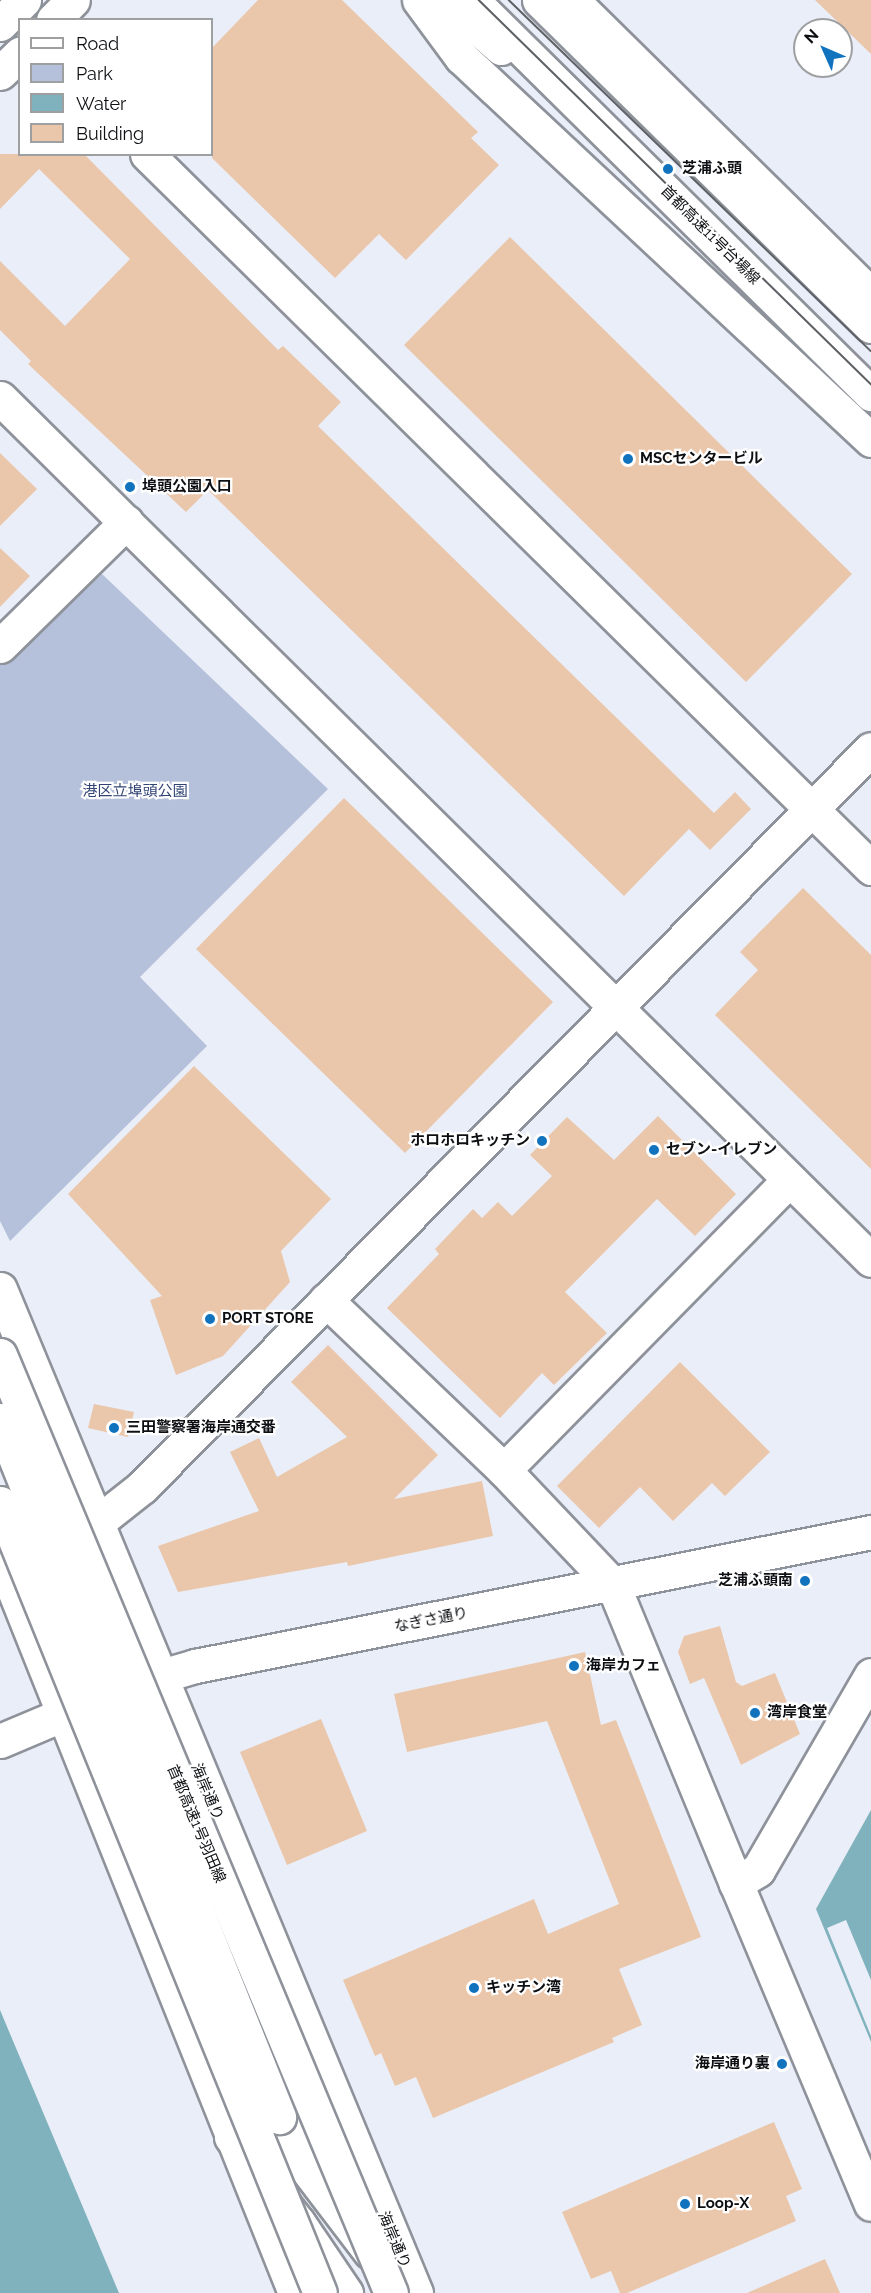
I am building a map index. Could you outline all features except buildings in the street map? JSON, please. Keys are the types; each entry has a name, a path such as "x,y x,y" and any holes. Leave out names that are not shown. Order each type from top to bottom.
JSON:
{"main road":[{"path":"0,24 24,0"},
{"path":"55,18 73,0"},
{"path":"419,0 461,57 871,440"},
{"path":"446,0 524,68 871,407"},
{"name":"首都高速11号台場線","path":"472,0 871,394"},
{"path":"534,0 871,328"},
{"path":"540,0 871,328"},
{"path":"572,0 871,295"},
{"path":"0,73 18,56"},
{"path":"149,156 871,868"},
{"path":"0,398 871,1260"},
{"path":"1,642 126,522"},
{"path":"295,2293 62,1715 6,1569 97,1526 142,1486 871,749"},
{"path":"504,1470 789,1180"},
{"name":"海岸通り","path":"0,1289 157,1674 416,2293"},
{"path":"326,1300 504,1470 613,1585 871,2204"},
{"name":"首都高速1号羽田線","path":"0,1355 391,2293"},
{"path":"0,1420 279,2117 303,2164 342,2218 405,2293"},
{"path":"0,1503 320,2293"},
{"name":"なぎさ通り","path":"0,1741 157,1674 871,1532"},
{"path":"736,1883 758,1870 871,1675"},
{"path":"231,2137 298,2222 346,2293"}],"green space":[{"name":"港区立埠頭公園","path":"102,574 328,789 140,977 207,1046 10,1241 0,1221 0,661"}],"water":[{"path":"871,1810 871,2042 816,1909"},
{"path":"0,2010 119,2293 0,2293"}],"pier":[{"path":"846,1920 871,1980 871,2036 827,1928"}],"tram line":[{"path":"479,0 871,384"},
{"path":"509,0 871,351"}],"place":[{"name":"芝浦ふ頭","path":"668,169"},
{"name":"MSCセンタービル","path":"628,459"},
{"name":"埠頭公園入口","path":"130,487"},
{"name":"ホロホロキッチン","path":"542,1141"},
{"name":"セブン-イレブン","path":"654,1150"},
{"name":"PORT STORE","path":"210,1319"},
{"name":"三田警察署海岸通交番","path":"114,1428"},
{"name":"芝浦ふ頭南","path":"805,1581"},
{"name":"海岸カフェ","path":"574,1666"},
{"name":"湾岸食堂","path":"755,1713"},
{"name":"キッチン湾","path":"474,1988"},
{"name":"海岸通り裏","path":"782,2064"},
{"name":"Loop-X","path":"685,2204"}]}
